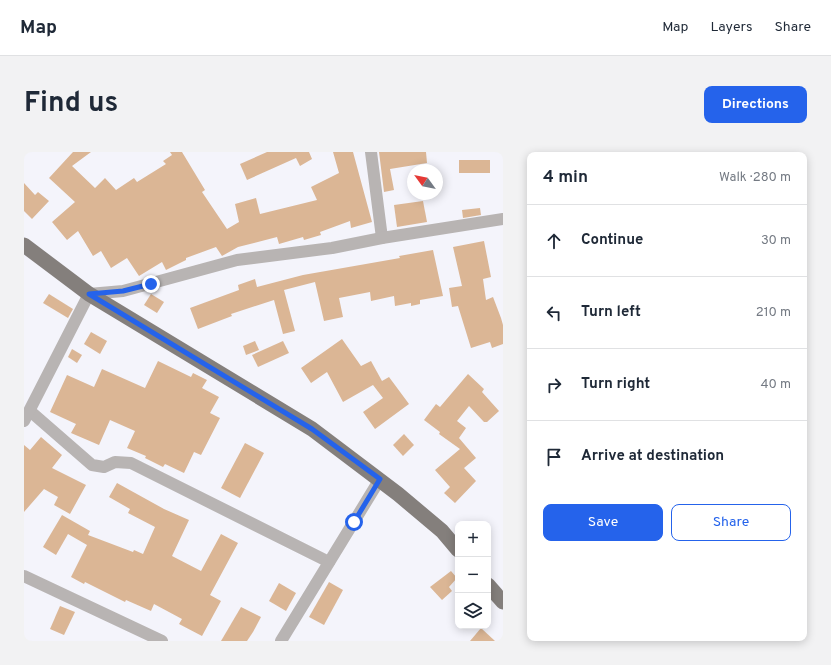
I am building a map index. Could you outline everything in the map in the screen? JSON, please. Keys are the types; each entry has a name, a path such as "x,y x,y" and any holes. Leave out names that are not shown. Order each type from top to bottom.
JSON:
{"main road":[{"path":"24,246 89,294 312,429 380,479 442,531 455,546"},
{"path":"491,588 503,602"}],"street":[{"path":"371,152 382,238"},
{"path":"329,562 131,463 115,462 104,467 92,465 27,416 89,294 123,291 236,260 332,248 382,238 503,219"},
{"path":"281,641 329,562 342,544 380,479"},
{"path":"24,576 162,641"}],"building":[{"path":"73,152 91,152 72,166 95,188 105,178 116,190 134,178 137,182 166,164 163,161 172,155 170,152 182,152 205,190 202,192 227,229 239,222 235,204 256,198 260,214 317,200 311,187 339,173 333,152 353,152 372,222 351,228 350,221 320,232 321,235 304,240 303,237 279,244 277,237 238,247 222,256 216,247 186,258 186,260 166,270 162,262 139,276 127,258 111,268 101,251 93,256 78,231 67,240 52,222 75,202 49,178"},
{"path":"267,152 309,152 312,159 300,166 296,158 247,180 240,164"},
{"path":"379,152 426,152 427,163 407,164 407,166 390,169 394,190 384,192"},
{"path":"459,160 490,160 490,173 459,173"},
{"path":"24,183 35,195 38,192 49,201 32,219 24,211"},
{"path":"423,201 427,222 397,227 394,205"},
{"path":"480,208 481,215 463,218 462,210"},
{"path":"484,241 491,277 483,279 486,300 493,297 503,325 503,344 492,348 490,342 471,348 458,306 452,307 449,288 462,286 453,247"},
{"path":"433,250 443,296 420,300 420,304 411,306 411,303 395,306 394,296 371,301 370,292 339,298 343,317 324,321 315,282 284,290 295,331 283,334 274,300 231,314 232,316 198,329 190,308 239,290 238,285 255,279 257,287 303,275 400,258 399,256"},
{"path":"49,294 73,309 68,318 43,303"},
{"path":"151,294 164,302 157,313 144,305"},
{"path":"91,332 107,341 100,354 84,344"},
{"path":"342,339 361,366 371,361 382,381 389,377 409,404 375,429 363,412 383,398 373,385 343,402 327,372 311,383 301,368"},
{"path":"255,341 259,350 246,355 243,346"},
{"path":"283,341 289,353 258,367 252,355"},
{"path":"72,349 82,355 77,363 68,357"},
{"path":"158,361 191,377 193,373 207,380 202,388 219,397 210,413 220,418 201,455 194,452 184,473 165,464 163,467 145,458 146,456 127,448 135,431 110,420 99,445 71,433 76,424 50,412 67,375 94,387 102,369 145,388"},
{"path":"468,374 484,389 482,392 499,411 487,422 484,422 469,406 457,421 466,428 459,438 476,458 464,468 476,481 455,503 444,493 450,487 435,470 460,449 439,434 440,432 424,420 436,404 440,407"},
{"path":"404,434 414,445 403,456 393,445"},
{"path":"41,437 62,455 52,468 86,485 70,514 54,505 58,497 44,489 24,512 24,445 30,450"},
{"path":"245,443 264,453 240,498 221,488"},
{"path":"117,483 164,509 189,520 172,556 201,571 221,534 238,543 210,595 221,601 202,636 179,624 182,619 154,604 151,611 126,600 125,602 85,582 84,584 71,577 87,545 68,534 56,555 43,547 62,515 90,531 88,535 133,552 134,550 143,554 155,527 128,513 130,509 109,497"},
{"path":"451,571 455,576 455,580 449,587 452,591 442,600 430,587"},
{"path":"329,582 343,590 324,625 309,617"},
{"path":"279,583 296,593 286,611 269,601"},
{"path":"60,606 75,612 64,635 50,629"},
{"path":"241,607 261,617 253,632 247,641 221,641"},
{"path":"480,629 482,629 495,641 470,641"}],"route":[{"path":"151,284 123,291 89,294 312,429 380,479 354,522"}]}
